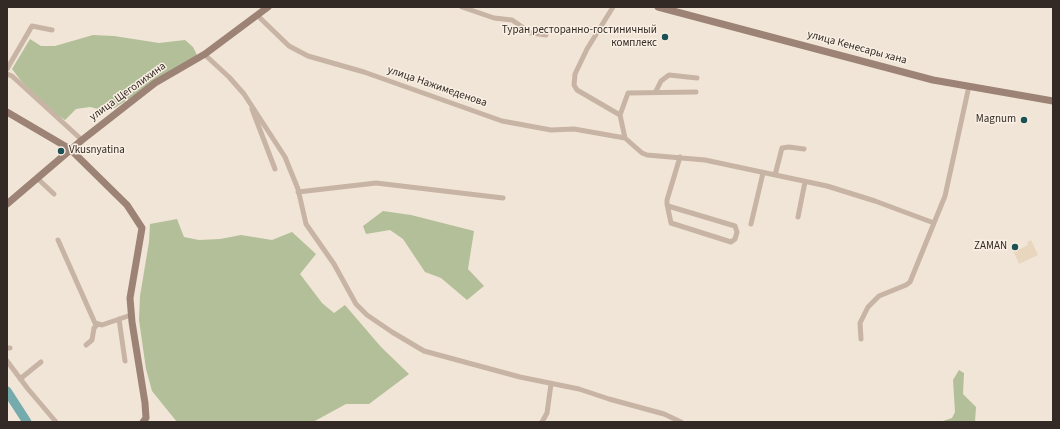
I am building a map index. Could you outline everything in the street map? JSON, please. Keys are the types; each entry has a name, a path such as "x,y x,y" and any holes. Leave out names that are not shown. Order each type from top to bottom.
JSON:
{"street":[{"name":"улица Щеголихина","path":"7,204 82,140 155,83 204,54 258,16 268,7"},
{"path":"462,7 494,18 512,20 531,33 546,35"},
{"path":"613,7 587,49 575,74 574,85 577,90 620,115"},
{"name":"улица Кенесары хана","path":"658,7 933,80 1053,100"},
{"name":"улица Нажимеденова","path":"258,16 289,46 308,56 364,72 502,121 551,130 574,129 625,138"},
{"path":"7,69 32,26 52,30"},
{"path":"204,54 229,77 248,101 285,157 298,192 306,224 334,264 356,304 367,315 424,351 520,377 579,389 650,410 681,422"},
{"path":"7,74 12,76 82,140"},
{"path":"656,91 661,81 669,75 698,78"},
{"path":"861,339 860,322 868,307 879,296 910,282 944,196 969,86"},
{"path":"696,92 656,91 628,93 620,115 625,138 647,155 705,160 805,182 850,193 934,223"},
{"path":"248,101 275,169"},
{"path":"7,112 70,150 127,205 142,228 130,298 131,315 145,403 146,418 143,422"},
{"path":"775,175 782,148 789,147 804,149"},
{"path":"668,206 735,226 737,232 735,239 731,242 671,223 668,206 667,200 680,157"},
{"path":"751,224 763,173"},
{"path":"37,178 54,194"},
{"path":"798,217 805,182"},
{"path":"298,192 376,183 503,198"},
{"path":"58,240 95,323 102,325 131,315"},
{"path":"119,319 124,361"},
{"path":"86,345 92,340 94,328 98,324"},
{"path":"7,361 56,422"},
{"path":"20,379 41,362"},
{"path":"548,422 547,413 551,384"},
{"path":"542,422 547,413"}],"green space":[{"path":"93,35 114,36 159,43 185,40 193,47 197,55 113,109 102,110 90,107 76,109 65,120 57,115 22,82 12,69 30,39 41,46 55,46"},
{"path":"383,211 411,215 474,231 468,269 484,286 467,300 441,278 425,272 403,239 390,230 366,234 363,226"},
{"path":"177,219 184,237 199,240 220,239 241,235 272,240 292,232 316,254 300,274 322,303 334,313 345,305 381,347 409,374 369,404 346,404 313,422 177,422 152,391 146,369 139,320 140,296 149,242 150,224"},
{"path":"959,370 964,373 963,394 976,407 975,422 940,422 952,418 955,412 953,380"}],"shaded area":[{"path":"1031,240 1038,255 1019,264 1012,248 1014,247 1016,251 1028,245 1027,242"}],"waterway":[{"path":"7,391 27,422"}],"place":[{"name":"Туран ресторанно-гостиничный комплекс","path":"665,37"},
{"name":"Magnum","path":"1024,120"},
{"name":"Vkusnyatina","path":"61,151"},
{"name":"ZAMAN","path":"1015,247"}]}
